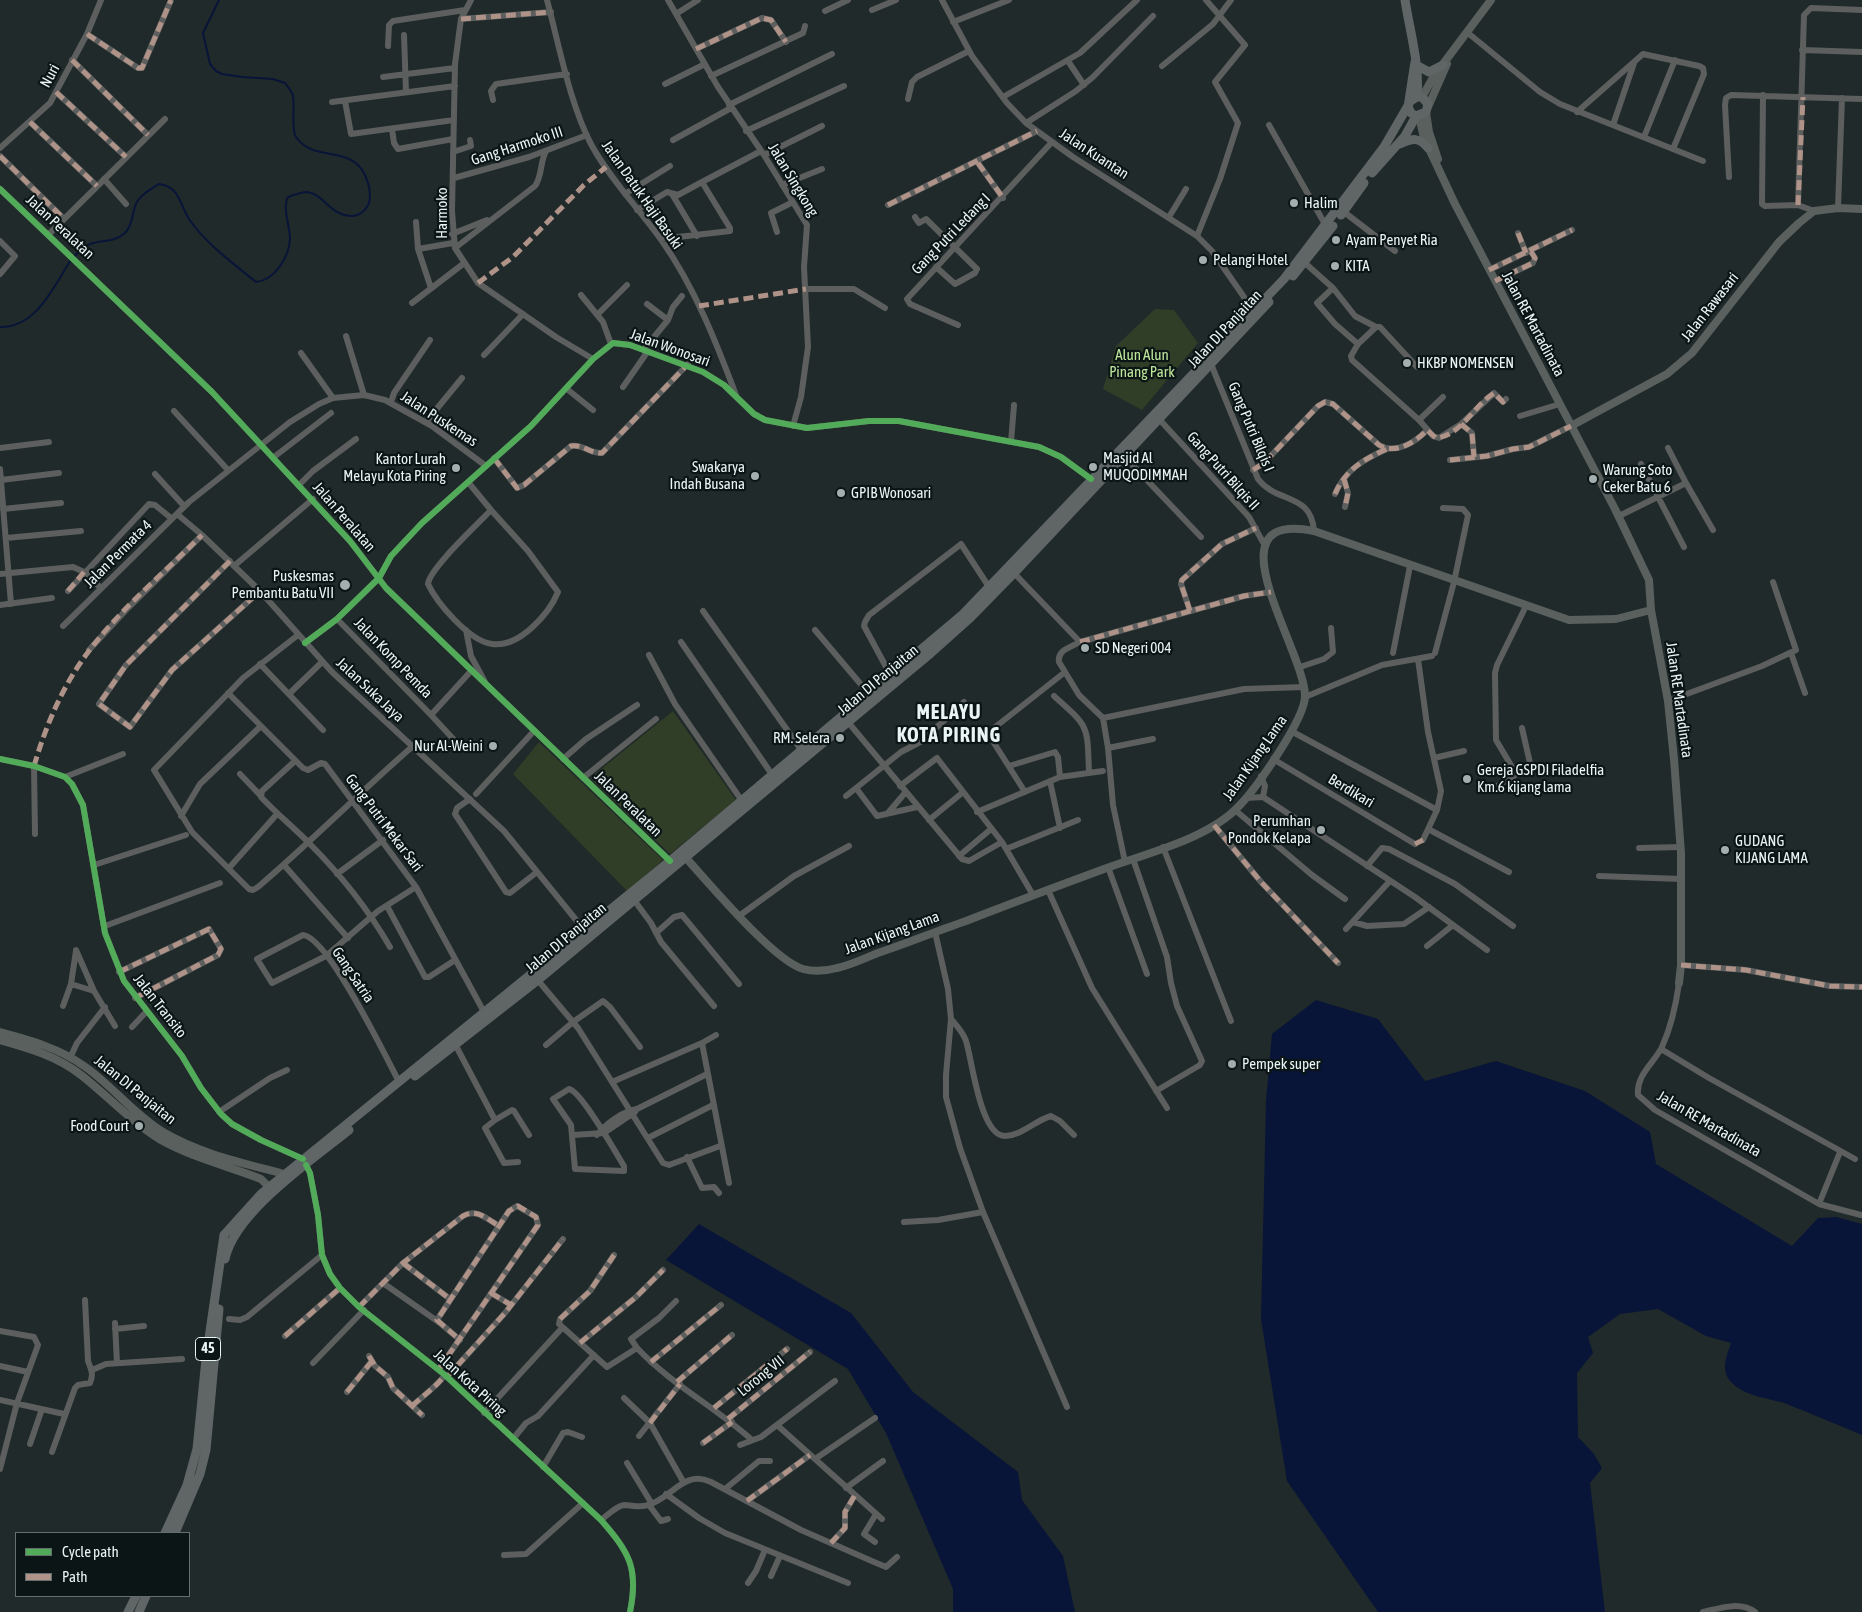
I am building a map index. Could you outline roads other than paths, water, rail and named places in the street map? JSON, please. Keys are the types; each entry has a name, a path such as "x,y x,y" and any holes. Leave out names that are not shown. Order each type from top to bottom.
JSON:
{"highway":[{"path":"1406,0 1416,66 1414,100 1411,113 1422,113 1426,101 1414,100"},
{"path":"1416,66 1429,72 1443,65"},
{"path":"1416,66 1426,77 1434,76"},
{"path":"1388,149 1416,66"},
{"path":"1411,85 1414,100"},
{"name":"Jalan DI Panjaitan","path":"535,977 585,931 802,751 956,630 1014,573 1305,263 1344,212 1388,149 1414,100"},
{"name":"Jalan DI Panjaitan","path":"279,1184 284,1174 455,1044 512,995 686,858 848,722 891,676 962,614 989,587 1284,279 1388,149 1405,136 1422,113"},
{"path":"1388,149 1415,138 1421,140 1428,148"},
{"name":"Jalan DI Panjaitan","path":"279,1184 304,1159 484,1012 512,995"},
{"name":"45","path":"175,1532 200,1474 206,1450 208,1390 224,1235 269,1187 279,1184"},
{"name":"45","path":"165,1532 187,1485 197,1449 208,1390 225,1256 243,1221 279,1184"},
{"path":"128,1612 136,1597"},
{"path":"139,1612 146,1597"}],"main road":[{"path":"1414,100 1468,33 1491,0"},
{"path":"1422,113 1460,43"},
{"name":"Jalan RE Martadinata","path":"1422,113 1428,148 1489,270 1619,516 1649,580 1651,610 1668,701 1681,846 1682,966 1679,983"},
{"name":"Jalan RE Martadinata","path":"1422,113 1447,185"},
{"path":"1814,211 1862,208"},
{"name":"Jalan Rawasari","path":"1571,426 1667,374 1678,366 1692,353 1779,242 1814,211"},
{"path":"1264,544 1271,535 1280,530 1296,528 1314,531 1454,582 1569,620 1616,619 1651,610"},
{"name":"Jalan Kijang Lama","path":"686,858 739,916 789,961 799,967 813,970 838,968 1133,859 1214,825 1235,810 1246,798 1302,713 1305,697 1300,667 1271,592 1263,562 1264,544"},
{"name":"Jalan DI Panjaitan","path":"0,1032 40,1043 84,1066 162,1132 199,1149 284,1174"},
{"path":"0,1040 38,1051 80,1074 139,1126 161,1140 196,1156 261,1179 269,1187"},
{"path":"139,1126 145,1119"}],"street":[{"name":"Nuri","path":"0,148 44,110 56,92 101,0"},
{"path":"86,34 141,68 145,64 171,0"},
{"name":"Harmoko","path":"471,0 461,19 455,68 452,234 454,245 463,264 478,283 593,359"},
{"name":"Jalan Datuk Haji Basuki","path":"548,0 567,74 587,136 625,194 660,239 709,324 736,396"},
{"name":"Jalan Singkong","path":"668,0 711,76 807,226 806,289 808,347 801,397 793,426"},
{"path":"676,14 698,0"},
{"path":"825,11 848,0"},
{"path":"872,10 896,0"},
{"name":"Jalan Kuantan","path":"942,0 969,51 1003,97 1026,123 1052,142 1197,236 1212,251 1253,310"},
{"path":"953,22 1010,0"},
{"path":"1003,97 1068,61 1090,45 1137,0"},
{"path":"1197,236 1220,179 1238,123 1215,83 1245,45 1206,0"},
{"path":"1162,66 1209,28 1231,0"},
{"path":"1798,205 1803,98 1802,50 1806,11 1811,8 1862,10"},
{"path":"388,46 389,25 393,21 466,10"},
{"path":"461,19 551,12"},
{"path":"1026,123 1084,85 1153,16"},
{"path":"696,49 758,19 771,20 786,42"},
{"path":"711,76 804,34 805,26"},
{"path":"1468,33 1540,92 1577,112 1703,161"},
{"path":"404,35 406,92"},
{"path":"1802,50 1862,52"},
{"path":"908,99 912,82 917,77 969,51"},
{"path":"673,140 730,106 832,54"},
{"path":"1577,112 1634,62 1646,54 1699,66 1703,68 1704,74 1674,149"},
{"path":"72,60 148,135"},
{"path":"1644,137 1675,60"},
{"path":"1068,61 1084,85"},
{"path":"1613,126 1634,62"},
{"path":"665,84 705,64"},
{"path":"383,77 455,68"},
{"path":"494,100 491,91 496,84 567,74"},
{"path":"332,102 455,86"},
{"path":"746,131 844,86"},
{"path":"56,92 126,157"},
{"path":"1729,176 1726,98 1731,95 1862,99"},
{"path":"1763,95 1762,204 1765,206 1798,205 1814,211"},
{"path":"1838,208 1842,98"},
{"path":"345,101 351,134 454,120"},
{"path":"48,235 164,119"},
{"path":"30,122 97,186"},
{"path":"1269,125 1326,226"},
{"path":"637,210 667,192 678,195 762,153 822,126"},
{"path":"392,129 394,143 398,149 453,139"},
{"path":"888,205 978,163 1037,131"},
{"name":"Gang Harmoko III","path":"454,178 546,151 587,136"},
{"path":"453,152 471,146 470,140"},
{"name":"Gang Putri Ledang I","path":"958,325 907,301 936,267 1003,198 1052,142"},
{"path":"418,249 454,245 495,217 538,182 540,166 546,151"},
{"path":"0,156 64,219"},
{"path":"978,163 1003,198"},
{"path":"625,194 670,166"},
{"path":"782,185 822,168"},
{"path":"104,179 126,204"},
{"path":"660,239 727,232 730,228 702,182"},
{"name":"Jalan Peralatan","path":"0,188 48,235 72,255 212,392 300,484 386,588 670,861"},
{"path":"1169,217 1186,189"},
{"path":"672,193 697,236"},
{"path":"777,232 771,213 793,202"},
{"path":"1344,212 1395,250"},
{"path":"452,234 495,217"},
{"path":"915,217 919,223 926,219 976,267 975,273 956,284 950,282 936,267"},
{"path":"416,222 418,249 431,288"},
{"path":"1489,270 1572,230"},
{"path":"1495,281 1533,263 1534,258 1528,252 1518,233"},
{"path":"0,241 15,256 0,274"},
{"path":"1305,263 1333,288 1356,316 1376,327 1382,328 1417,367"},
{"path":"412,303 463,264"},
{"path":"598,315 627,285"},
{"path":"1333,288 1318,300 1318,305 1335,324 1358,344"},
{"path":"806,289 854,289 885,308"},
{"path":"581,295 603,322 610,344"},
{"path":"623,386 682,296"},
{"path":"647,304 668,320"},
{"path":"484,355 523,314"},
{"path":"1376,327 1358,344 1352,353 1352,360 1419,420 1433,436 1439,438 1461,424 1494,394 1503,402 1506,399"},
{"path":"346,336 364,395"},
{"path":"391,402 394,393 430,340"},
{"name":"Jalan Wonosari","path":"305,643 337,619 379,578 391,556 407,539 531,426 593,359 610,344 621,343 688,364 714,378 761,418 793,426 824,427 892,421 1011,442 1038,448 1057,455 1091,479"},
{"path":"301,353 333,398"},
{"path":"494,458 517,488 524,485 572,446 578,446 595,453 602,453 688,364"},
{"name":"Gang Putri Bilqis I","path":"1211,364 1253,470 1260,482 1269,490 1305,506 1312,517 1314,531"},
{"path":"426,422 462,378"},
{"path":"567,389 593,410"},
{"name":"Jalan Puskemas","path":"174,516 260,444 310,409 333,398 364,395 391,402 426,422 486,466"},
{"path":"1419,420 1443,397"},
{"path":"1253,470 1264,463 1318,406 1325,402 1333,404 1379,445 1387,449"},
{"path":"1520,416 1560,404"},
{"path":"1011,442 1014,405"},
{"path":"174,411 228,470"},
{"path":"274,457 331,413"},
{"name":"Gang Putri Bilqis II","path":"1159,419 1256,528 1264,544"},
{"path":"1461,424 1472,433 1474,457"},
{"path":"1450,460 1529,447 1571,426"},
{"path":"1335,494 1351,469 1362,461 1387,449 1404,447 1428,430"},
{"path":"300,484 313,471 356,439"},
{"path":"0,448 49,442"},
{"path":"1668,448 1713,530"},
{"path":"1124,456 1201,537"},
{"path":"1641,464 1656,497 1684,547"},
{"path":"0,469 10,573 11,604"},
{"path":"1,480 59,473"},
{"path":"155,474 184,506"},
{"path":"1344,479 1348,493 1344,508"},
{"path":"468,482 528,551 558,592 553,604 529,630 511,640 492,644 481,640 466,630 434,593 428,582 441,562 491,510"},
{"path":"1619,516 1686,483"},
{"path":"260,592 172,670 130,727 99,704 126,665 232,563 313,500"},
{"path":"3,509 61,503"},
{"name":"Jalan Permata 4","path":"63,626 174,516 155,504 149,504 68,590"},
{"path":"1305,697 1382,665 1418,659 1434,654 1454,582 1468,515 1464,509 1444,508"},
{"name":"Jalan Suka Jaya","path":"174,516 202,535 232,563 322,662 504,831 585,931"},
{"path":"1190,612 1181,584 1182,580 1222,544 1256,528"},
{"path":"6,538 81,532"},
{"path":"90,650 128,608 202,535"},
{"path":"891,676 864,626 864,622 870,615 961,544 989,587"},
{"path":"1394,653 1410,566"},
{"path":"0,574 73,567 84,572 101,588"},
{"path":"1014,573 1080,642"},
{"path":"1668,701 1791,653 1797,647 1773,582"},
{"path":"1125,862 1113,805 1108,748 1103,718 1084,701 1059,662 1059,654 1080,642 1251,594 1271,592"},
{"path":"0,605 52,598"},
{"path":"1497,786 1514,776 1515,769 1496,740 1494,681 1497,665 1526,606"},
{"path":"703,611 802,751"},
{"name":"Jalan Komp Pemda","path":"337,619 431,715 471,671"},
{"path":"1300,667 1324,659 1335,650 1331,628"},
{"path":"466,630 471,656 488,688"},
{"path":"814,630 872,697"},
{"path":"298,635 260,664 228,693 154,770 192,832 229,868 253,890 284,865 351,800 413,746"},
{"path":"681,642 773,776"},
{"path":"1791,653 1805,694"},
{"path":"649,654 675,704 742,801"},
{"path":"1418,659 1428,732 1441,791 1430,830 1423,840"},
{"path":"289,694 322,662"},
{"path":"260,664 323,730"},
{"path":"994,728 1065,672"},
{"path":"1103,718 1244,689 1304,687"},
{"path":"228,693 295,761 260,795"},
{"path":"1054,696 1084,725 1088,736 1089,772"},
{"path":"846,796 883,765 922,741 964,702"},
{"path":"563,759 586,739 637,705"},
{"path":"431,715 457,743"},
{"path":"582,778 656,719"},
{"path":"848,722 905,793 964,860 969,861 1002,842"},
{"path":"181,816 200,784 260,726"},
{"path":"1515,769 1529,766 1530,763 1522,728"},
{"path":"1291,731 1437,810"},
{"path":"476,794 534,732"},
{"path":"1108,748 1154,739"},
{"path":"994,743 1025,792"},
{"path":"1434,758 1464,751"},
{"path":"1009,766 1055,752 1058,757 1060,777"},
{"path":"0,759 34,766 65,777 123,754"},
{"path":"900,786 936,758 976,812 1002,842 1033,896"},
{"name":"Berdikari","path":"1273,759 1415,844"},
{"name":"Gang Putri Mekar Sari","path":"295,761 305,770 323,763 383,840 416,887 484,1012"},
{"path":"34,766 35,834"},
{"path":"976,812 1060,777 1103,771"},
{"path":"240,774 337,874 372,916 390,947"},
{"path":"1261,776 1265,786 1263,797"},
{"name":"Jalan Transito","path":"65,777 74,786 83,805 105,926 119,972 146,1012 182,1056 201,1088 219,1112 232,1124 261,1140 304,1159"},
{"path":"1050,781 1060,828"},
{"path":"856,788 876,816 917,806"},
{"path":"887,814 905,793"},
{"path":"929,820 962,793"},
{"path":"1246,798 1263,797 1429,907 1487,950"},
{"path":"470,799 456,809 455,814 506,892 510,893 537,872"},
{"path":"1235,810 1312,875 1346,899"},
{"path":"229,868 277,814"},
{"path":"1006,849 1078,820"},
{"path":"1214,825 1261,882 1338,963"},
{"path":"959,856 991,829"},
{"path":"1430,830 1509,872"},
{"path":"94,865 186,835"},
{"path":"337,874 383,840"},
{"path":"739,916 794,876 850,846"},
{"path":"1639,848 1681,846"},
{"path":"1164,847 1231,1021"},
{"path":"1367,866 1382,848 1389,848 1455,884 1512,926"},
{"path":"1133,859 1167,957 1177,1006 1202,1061 1200,1065 1156,1091"},
{"path":"284,865 348,938"},
{"path":"1108,868 1147,974"},
{"path":"1599,876 1681,879"},
{"path":"105,926 220,882"},
{"path":"1346,929 1389,882"},
{"path":"326,956 372,916 416,887"},
{"path":"1048,890 1083,971 1167,1108"},
{"path":"634,900 651,923 661,942 714,1006"},
{"path":"387,906 425,976 430,977 455,960"},
{"path":"1354,922 1367,926 1404,924 1429,907"},
{"path":"656,933 674,917 682,915 739,984"},
{"path":"1427,946 1453,925"},
{"path":"119,972 209,929 221,949 218,954 136,998"},
{"path":"935,932 948,989 951,1019 946,1097 960,1148 983,1212 1067,1407"},
{"name":"Gang Satria","path":"326,956 272,983 257,959 303,935 308,936 326,956 344,980 399,1082"},
{"path":"63,1006 71,984 76,950 94,991 115,1026"},
{"path":"1682,966 1746,970 1830,986 1862,986"},
{"path":"535,977 573,1022 612,1082 634,1111 664,1164 720,1146"},
{"name":"Jalan RE Martadinata","path":"1679,983 1676,1004 1661,1049 1638,1082 1638,1095 1655,1110 1819,1204"},
{"path":"71,984 94,991"},
{"path":"546,1045 573,1022 598,1004 605,1002 640,1047"},
{"path":"70,1058 77,1043 105,1007"},
{"path":"132,1027 146,1012"},
{"path":"951,1019 966,1039 977,1090 984,1111 996,1132 1001,1135 1011,1135 1050,1116 1060,1121 1074,1135"},
{"path":"612,1082 716,1035"},
{"path":"702,1042 720,1146 729,1183"},
{"path":"455,1044 495,1120"},
{"path":"1661,1049 1840,1152 1855,1158"},
{"path":"219,1112 270,1078 287,1070"},
{"path":"573,1136 597,1135 634,1111 707,1074"},
{"path":"569,1088 577,1094 603,1131 624,1166 622,1172 577,1171 574,1167 573,1136 569,1119 553,1099 569,1088"},
{"path":"648,1138 713,1105"},
{"path":"518,1162 504,1164 485,1128 512,1110 529,1135"},
{"path":"1840,1152 1819,1204 1861,1216"},
{"path":"687,1157 702,1188 714,1187 719,1193"},
{"name":"Jalan Kota Piring","path":"304,1159 313,1186 322,1255 340,1288 362,1309 446,1376 601,1520 623,1546 630,1560 632,1584 630,1612"},
{"path":"437,1320 509,1211 517,1206 536,1217 538,1222 460,1340 438,1369"},
{"path":"313,1363 383,1283 403,1263 452,1223 470,1212 478,1213 499,1226"},
{"path":"904,1222 938,1220 983,1212"},
{"path":"412,1406 427,1392 433,1390 511,1305 562,1239"},
{"path":"229,1319 240,1320 247,1317 322,1255"},
{"path":"614,1255 590,1292 560,1320 559,1324 608,1367 637,1348"},
{"path":"403,1263 450,1299"},
{"path":"580,1343 636,1297 662,1270"},
{"path":"383,1283 437,1320 460,1340"},
{"path":"284,1336 340,1288"},
{"path":"491,1293 511,1305"},
{"path":"52,1452 74,1388 78,1385 90,1383 92,1370 88,1361 85,1300"},
{"path":"676,1301 659,1318 631,1339 651,1362 730,1420 752,1440"},
{"path":"651,1362 721,1305"},
{"path":"117,1363 115,1326 144,1326"},
{"path":"484,1413 562,1328"},
{"path":"0,1331 34,1337 38,1345 17,1403 0,1469"},
{"path":"639,1436 678,1383 732,1335"},
{"path":"714,1408 788,1350"},
{"name":"Lorong VII","path":"703,1444 810,1352"},
{"path":"513,1439 526,1423 538,1416 594,1355"},
{"path":"92,1370 99,1365 182,1359"},
{"path":"347,1392 371,1359 422,1415"},
{"path":"0,1366 28,1372"},
{"path":"740,1445 761,1437 835,1381"},
{"path":"624,1398 650,1423 684,1483"},
{"path":"0,1400 64,1414"},
{"path":"30,1444 42,1409"},
{"path":"747,1501 812,1457 875,1418"},
{"path":"778,1425 882,1519"},
{"path":"543,1467 563,1433 568,1432 582,1437"},
{"path":"0,1437 8,1438"},
{"path":"725,1489 759,1461 770,1461"},
{"path":"846,1488 883,1461"},
{"path":"627,1463 661,1521 668,1520"},
{"path":"601,1520 623,1506 651,1504 675,1486 697,1477 725,1489 801,1530 886,1567 897,1557"},
{"path":"666,1494 699,1518 765,1550 809,1566 848,1584"},
{"path":"832,1543 845,1528 845,1512 855,1495"},
{"path":"504,1555 528,1553 583,1503"},
{"path":"874,1542 864,1534 876,1514"},
{"path":"748,1583 756,1571 765,1550"},
{"path":"771,1576 780,1556"},
{"path":"1703,1612 1736,1606 1749,1608 1755,1612"}],"water":[{"path":"1316,1000 1378,1019 1425,1081 1496,1061 1585,1091 1650,1132 1656,1164 1792,1246 1818,1218 1836,1217 1862,1224 1862,1435 1784,1403 1756,1396 1736,1387 1728,1377 1725,1368 1726,1357 1731,1343 1706,1336 1658,1309 1620,1314 1588,1337 1593,1353 1577,1373 1578,1437 1594,1454 1602,1468 1590,1483 1605,1612 1378,1612 1287,1481 1261,1319 1266,1101 1272,1034"},
{"path":"699,1224 851,1313 913,1392 1018,1472 1022,1500 1063,1556 1075,1612 953,1612 953,1589 886,1433 848,1369 666,1260"}],"waterway":[{"path":"74,257 87,245 112,240 125,233 130,226 140,198 159,184 171,188 175,192 189,219 203,237 256,282 269,277 275,272 287,253 290,239 286,211 288,197 307,192 318,197 339,213 353,216 364,211 368,205 370,200 368,183 362,170 354,162 345,157 314,150 304,145 296,137 293,96 285,83 273,79 222,74 216,71 210,64 203,33 219,0"},
{"path":"0,327 13,325 34,313 51,292 71,260"}],"place":[{"name":"Halim","path":"1294,203"},
{"name":"Ayam Penyet Ria","path":"1336,240"},
{"name":"Pelangi Hotel","path":"1203,260"},
{"name":"KITA","path":"1335,266"},
{"name":"HKBP NOMENSEN","path":"1407,363"},
{"name":"Masjid Al MUQODIMMAH","path":"1093,467"},
{"name":"Kantor Lurah Melayu Kota Piring","path":"456,468"},
{"name":"Swakarya Indah Busana","path":"755,476"},
{"name":"Warung Soto Ceker Batu 6","path":"1593,479"},
{"name":"GPIB Wonosari","path":"841,493"},
{"name":"Puskesmas Pembantu Batu VII","path":"345,585"},
{"name":"SD Negeri 004","path":"1085,648"},
{"name":"RM. Selera","path":"840,738"},
{"name":"Nur Al-Weini","path":"493,746"},
{"name":"Gereja GSPDI Filadelfia Km.6 kijang lama","path":"1467,779"},
{"name":"Perumhan Pondok Kelapa","path":"1321,830"},
{"name":"GUDANG KIJANG LAMA","path":"1725,850"},
{"name":"Pempek super","path":"1232,1064"},
{"name":"Food Court","path":"139,1126"}],"district":[{"name":"MELAYU KOTA PIRING","path":"949,724"}],"park label":[{"name":"Alun Alun Pinang Park","path":"1142,364"}]}
